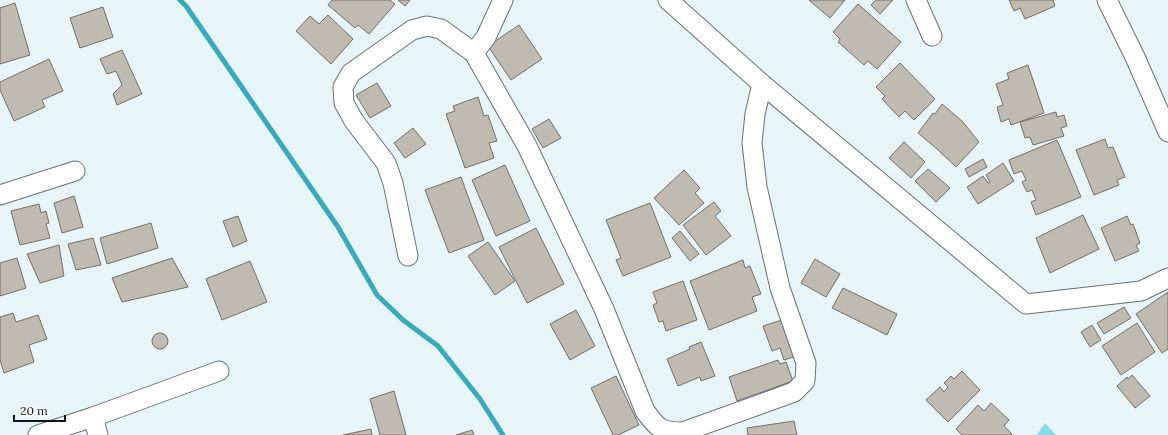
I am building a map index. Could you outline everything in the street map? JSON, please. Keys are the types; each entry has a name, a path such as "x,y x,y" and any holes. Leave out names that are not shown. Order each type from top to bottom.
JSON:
{"street":[{"path":"474,54 486,36 503,0"},
{"path":"668,0 762,84 1026,304 1141,291 1168,278"},
{"path":"916,0 932,36"},
{"path":"1107,0 1135,57 1168,132"},
{"path":"408,256 393,183 386,163 354,121 344,102 343,87 351,73 412,30 427,26 441,29 474,54 527,146 604,309 645,411 655,425 667,432 683,432 794,392 805,381 806,364 780,288 757,187 752,143 755,114 762,84"},
{"path":"0,195 75,171"},
{"path":"38,435 219,370"},
{"path":"93,416 98,435"}],"shaded area":[{"path":"1045,423 1056,435 1037,435"}],"building":[{"path":"332,0 390,0 395,4 369,34 358,25 355,28 328,5"},
{"path":"398,0 410,0 405,6"},
{"path":"809,0 845,0 830,18"},
{"path":"876,0 893,0 880,14 871,5"},
{"path":"1009,0 1053,0 1055,6 1025,19 1020,8 1014,11"},
{"path":"15,3 30,55 0,64 0,8"},
{"path":"858,4 901,42 877,69 868,61 864,65 838,42 840,39 833,32"},
{"path":"103,7 113,37 80,48 70,18"},
{"path":"328,15 353,39 331,64 296,31 310,16 319,24"},
{"path":"519,25 542,59 511,80 488,46"},
{"path":"122,50 142,94 117,105 113,94 122,85 116,71 107,74 100,59"},
{"path":"49,59 63,91 42,100 45,107 14,121 0,90 0,82"},
{"path":"900,63 935,99 914,120 905,111 899,117 882,99 885,96 876,87"},
{"path":"1028,65 1044,113 1011,125 1009,119 1001,122 997,107 1003,105 996,84 1009,79 1007,73"},
{"path":"377,83 391,106 370,118 356,95"},
{"path":"478,97 484,116 488,115 497,141 489,143 494,158 465,168 446,114 455,111 453,106"},
{"path":"942,104 962,121 979,142 956,167 918,133"},
{"path":"1056,112 1057,117 1064,115 1067,126 1061,128 1064,136 1033,145 1030,137 1025,138 1020,122"},
{"path":"549,119 561,138 543,148 532,129"},
{"path":"413,128 426,144 405,158 394,143"},
{"path":"1105,139 1108,148 1113,147 1125,177 1117,180 1119,185 1094,195 1076,150"},
{"path":"1057,140 1081,197 1036,215 1031,202 1036,200 1032,190 1027,192 1022,182 1026,180 1022,171 1014,174 1009,160"},
{"path":"904,142 925,162 911,178 889,158"},
{"path":"983,159 987,167 969,177 965,169"},
{"path":"1003,163 1014,181 978,204 967,187 983,176 988,183 990,182 986,175"},
{"path":"505,165 530,221 496,236 472,180"},
{"path":"928,169 950,188 936,202 915,181"},
{"path":"684,170 700,188 695,193 704,203 679,225 654,198"},
{"path":"461,177 484,240 449,253 425,190"},
{"path":"74,196 83,227 62,233 54,203"},
{"path":"714,202 721,211 715,216 731,236 706,255 683,225"},
{"path":"650,203 671,257 623,276 616,260 621,258 606,220"},
{"path":"39,204 41,213 46,211 49,223 46,224 50,238 20,245 11,211"},
{"path":"1083,215 1099,249 1050,273 1036,238"},
{"path":"238,216 247,241 233,247 223,221"},
{"path":"1127,216 1131,225 1133,224 1140,243 1136,245 1139,251 1115,261 1101,228"},
{"path":"151,223 158,248 107,264 100,238"},
{"path":"536,228 564,284 527,303 499,247"},
{"path":"680,231 699,254 690,261 672,238"},
{"path":"93,238 101,265 76,270 68,244"},
{"path":"488,242 515,281 495,295 468,256"},
{"path":"59,245 64,276 40,283 27,254"},
{"path":"17,258 26,288 0,296 0,263"},
{"path":"172,258 188,287 122,302 112,278"},
{"path":"815,259 840,274 826,297 801,283"},
{"path":"743,260 745,268 750,266 761,294 752,297 757,311 709,330 690,281"},
{"path":"250,261 267,302 222,320 206,279"},
{"path":"683,281 697,320 666,331 663,321 659,322 653,305 657,303 653,292"},
{"path":"843,288 897,314 887,335 832,308"},
{"path":"1168,292 1168,349 1162,353 1136,314"},
{"path":"1124,307 1131,318 1104,334 1097,323"},
{"path":"576,310 595,346 570,360 550,324"},
{"path":"13,313 16,322 38,315 47,339 29,345 34,362 4,373 0,360 0,317"},
{"path":"785,319 797,356 784,360 780,348 772,351 763,326"},
{"path":"1137,323 1155,352 1121,375 1102,346"},
{"path":"1092,325 1101,340 1090,347 1081,332"},
{"path":"157,333 163,333 168,338 166,347 163,349 157,349 152,344 152,338"},
{"path":"701,342 715,376 701,381 700,377 678,386 667,359 690,349 689,347"},
{"path":"778,360 780,364 786,362 793,381 737,401 729,377"},
{"path":"962,371 980,390 948,422 926,400 940,387 944,392 948,387 944,383 951,376 954,379"},
{"path":"1132,375 1150,396 1135,408 1117,386 1127,377 1128,379"},
{"path":"616,376 639,425 618,435 613,435 591,388"},
{"path":"394,391 406,435 380,435 370,399"},
{"path":"991,403 1009,420 1004,426 1012,434 1011,435 962,435 956,429 978,405 984,411"},
{"path":"794,421 797,435 748,435 747,428"},
{"path":"371,429 372,435 343,435"},
{"path":"472,430 474,435 456,435"}],"waterway":[{"path":"180,0 186,6 338,227 377,295 403,320 438,346 480,399 503,435"}]}
